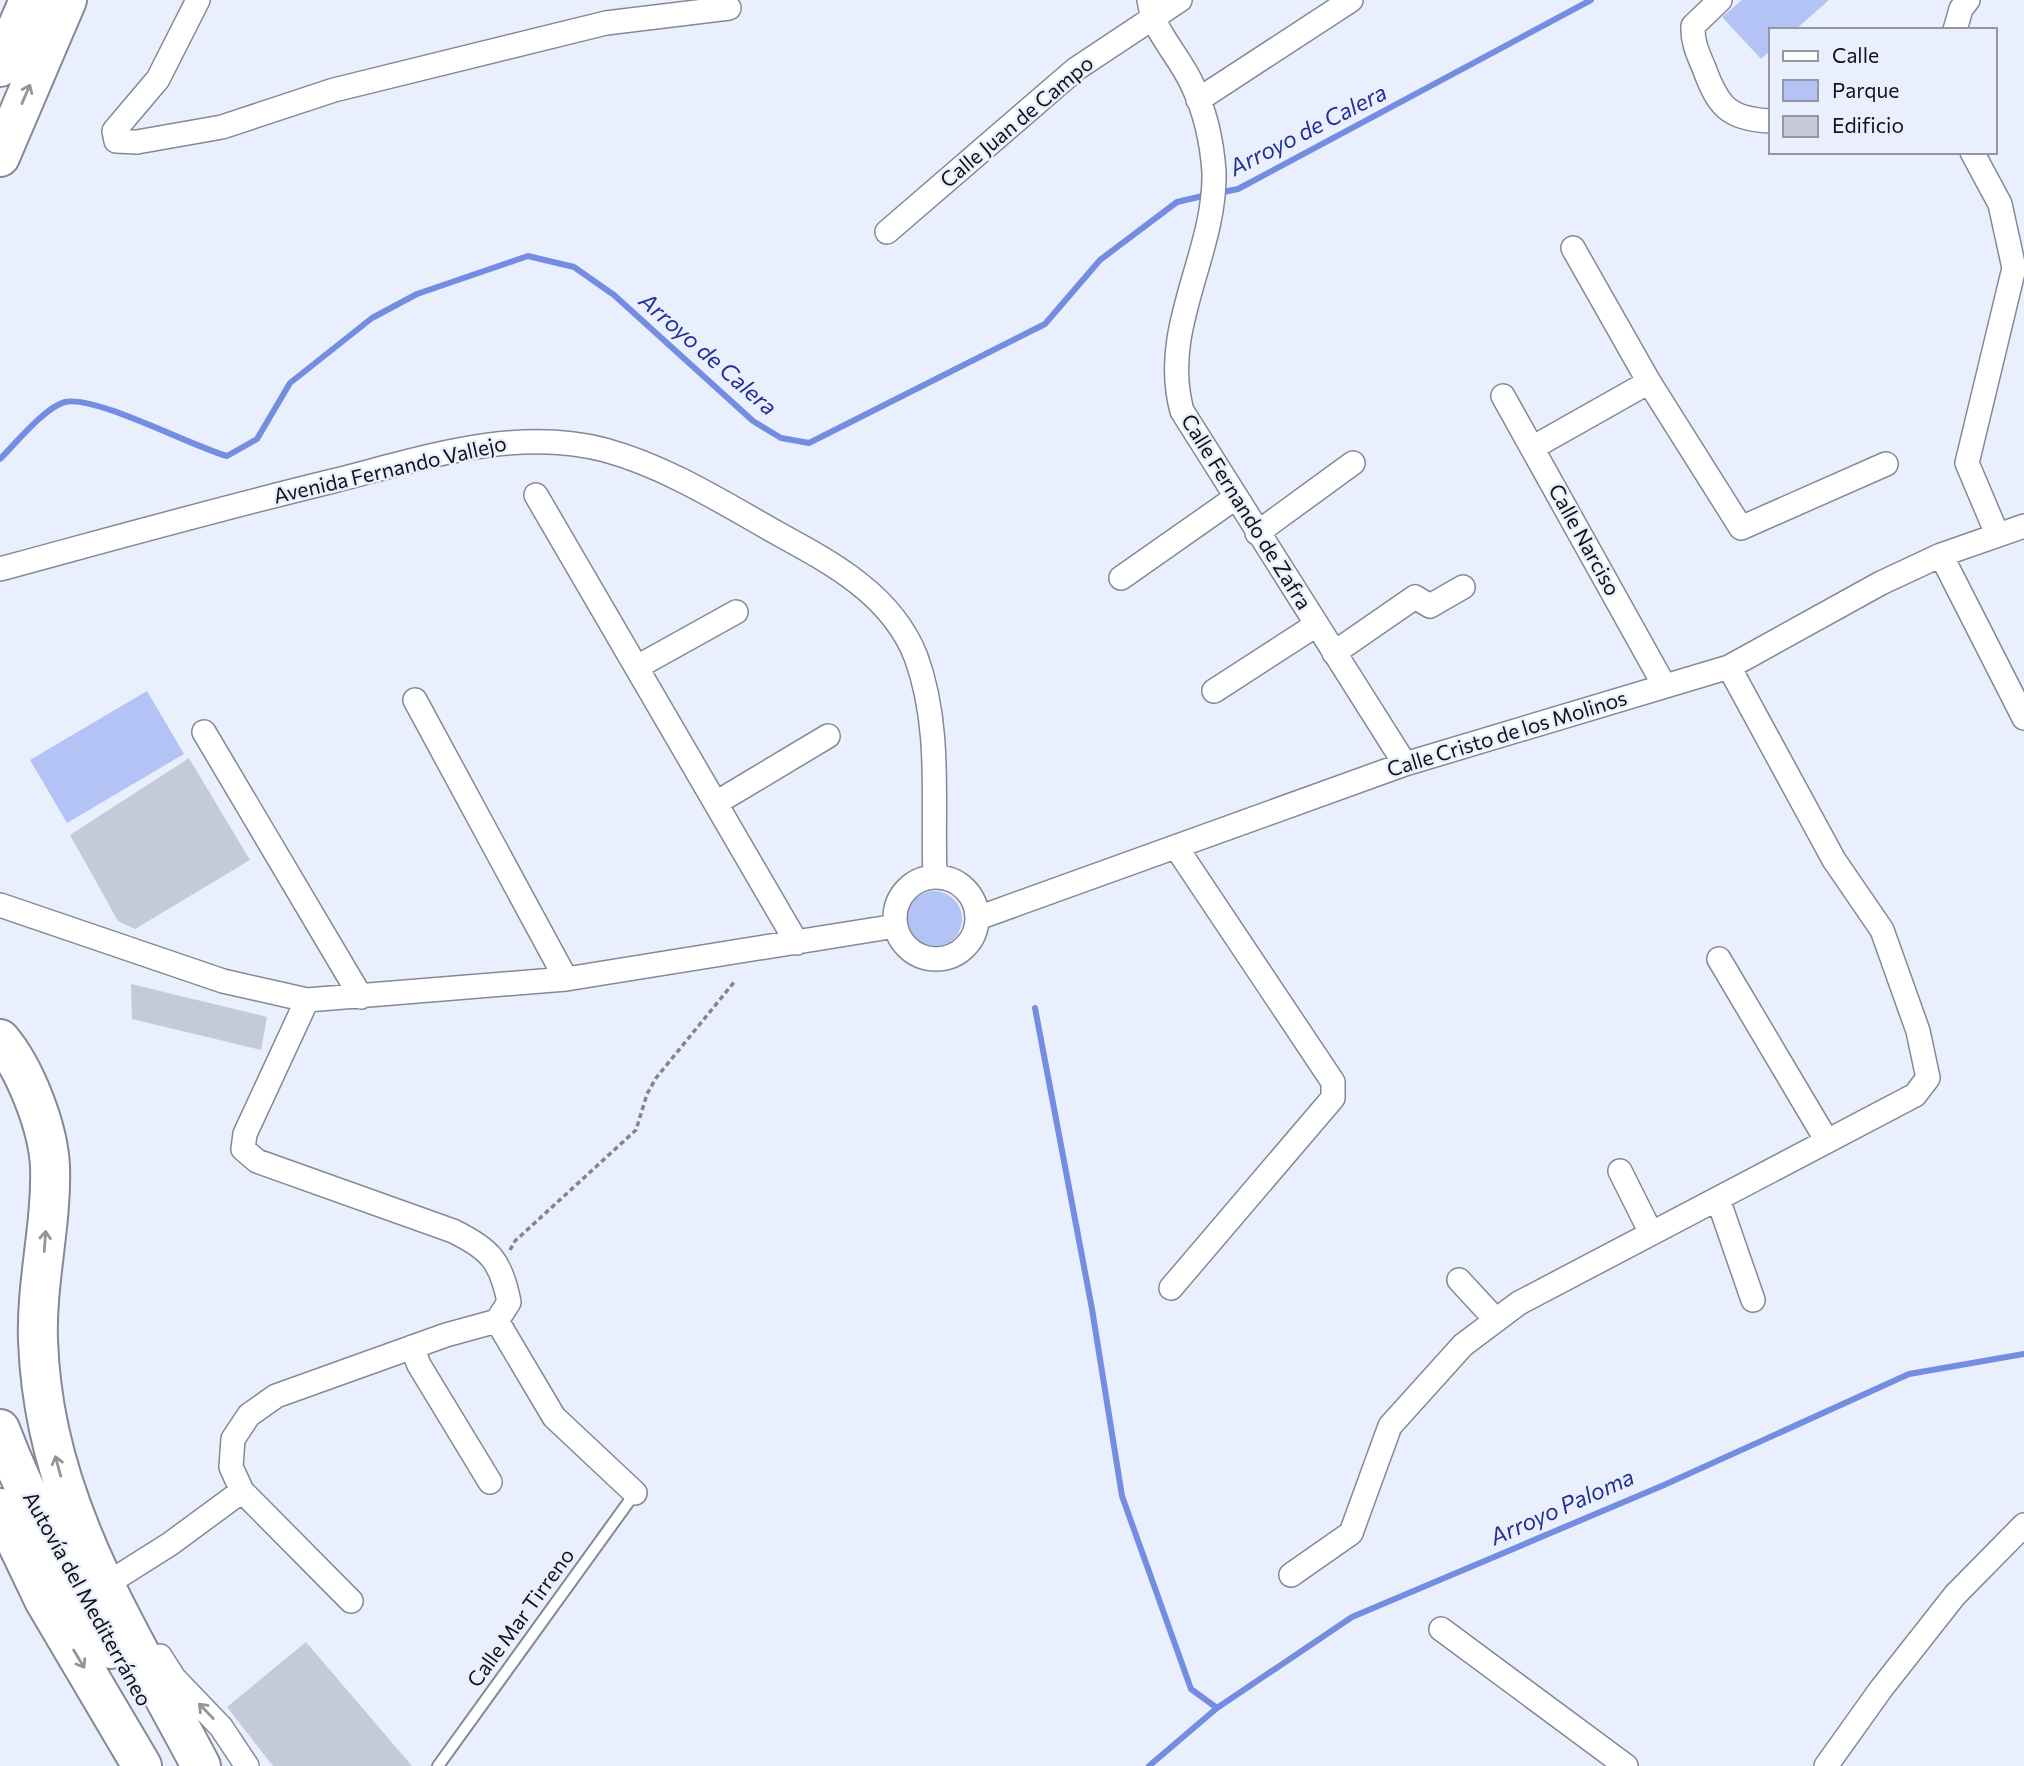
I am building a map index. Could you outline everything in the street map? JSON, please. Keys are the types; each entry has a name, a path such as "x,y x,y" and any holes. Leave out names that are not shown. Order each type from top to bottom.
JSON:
{"highway":[{"path":"0,67 29,0"},
{"path":"0,158 67,0"},
{"path":"0,1039 12,1053 35,1104 50,1164 38,1339 48,1427 79,1531 83,1587 201,1766"},
{"name":"Autovía del Mediterráneo","path":"0,1429 15,1467 180,1766"},
{"name":"Autovía del Mediterráneo","path":"0,1508 83,1587 142,1766"},
{"path":"0,1543 11,1564 83,1587"}],"street":[{"path":"198,0 158,79 114,131 116,141 137,142 222,127 334,90 606,23 729,8"},
{"name":"Calle Juan de Campo","path":"887,232 1150,9 1180,0"},
{"path":"1198,100 1351,0"},
{"path":"1720,0 1693,26 1692,38 1714,96 1729,111 1749,120 1769,121"},
{"path":"1956,28 1961,9 1968,0"},
{"name":"Calle Fernando de Zafra","path":"1150,9 1192,84 1212,152 1214,174 1209,220 1175,357 1175,386 1182,411 1405,764"},
{"path":"1973,154 2000,204 2014,268 1967,463 1997,534"},
{"path":"1573,248 1649,382 1741,528 1886,464"},
{"path":"1532,448 1649,382"},
{"name":"Calle Narciso","path":"1503,396 1664,685"},
{"name":"Avenida Fernando Vallejo","path":"0,569 276,495 464,449 530,440 604,450 670,474 839,567 872,593 897,623 915,654 924,683 935,745 935,877"},
{"path":"1257,533 1353,463"},
{"path":"536,495 797,943"},
{"path":"1121,578 1235,498"},
{"name":"Calle Cristo de los Molinos","path":"978,918 1405,764 1530,729 1664,685 1729,667 1881,583 1941,555 2024,526"},
{"path":"1941,555 2024,718"},
{"path":"1334,653 1415,597 1430,606 1463,587"},
{"path":"637,667 736,612"},
{"path":"1214,691 1316,625"},
{"path":"1291,1575 1351,1532 1390,1426 1463,1345 1519,1303 1915,1095 1928,1078 1918,1031 1882,930 1834,860 1729,667"},
{"path":"415,701 566,979"},
{"path":"204,732 361,997"},
{"path":"716,803 828,736"},
{"path":"1171,1288 1333,1098 1334,1082 1176,847"},
{"path":"935,877 960,884 976,905 978,918 969,944 947,959 920,957 900,939 895,926 900,898 909,887 935,877"},
{"path":"0,905 223,981 307,1000 566,979 895,926"},
{"path":"1719,959 1828,1141"},
{"path":"307,1000 245,1134 243,1149 257,1161 453,1231 478,1243 501,1268 509,1302 497,1321 412,1347 276,1396 249,1415 233,1439 231,1468 242,1491 351,1601"},
{"path":"1620,1171 1651,1233"},
{"path":"1718,1199 1753,1300"},
{"path":"1459,1280 1496,1320"},
{"path":"497,1321 554,1417 635,1493"},
{"path":"412,1347 419,1365 490,1482"},
{"path":"242,1491 170,1544 83,1587 221,1727 247,1766"},
{"path":"1826,1766 1881,1689 1955,1595 2024,1525"},
{"path":"1441,1629 1626,1766"}],"lane":[{"name":"Calle Mar Tirreno","path":"438,1766 635,1493"}],"path":[{"path":"501,1268 515,1241 636,1130 647,1094 656,1078 735,981"}],"green space":[{"path":"1742,0 1829,0 1797,28 1769,28 1769,52 1761,59 1722,17"},
{"path":"147,691 184,754 67,823 30,760"},
{"path":"928,891 940,891 950,895 958,903 962,919 958,935 950,943 940,947 928,947 918,943 910,935 906,925 906,913 910,903 918,895"}],"building":[{"path":"189,758 250,860 135,929 118,921 70,835"},
{"path":"131,984 267,1017 261,1050 132,1019"},
{"path":"306,1642 412,1766 273,1766 227,1707"}],"waterway":[{"name":"Arroyo de Calera","path":"1218,193 1238,189 1591,0"},
{"name":"Arroyo de Calera","path":"0,459 40,418 65,402 79,402 120,413 227,456 257,439 290,383 372,318 417,294 528,256 574,267 614,295 753,421 781,438 809,443 1045,324 1100,260 1177,202 1207,195"},
{"path":"1035,1008 1092,1309 1122,1496 1191,1689 1217,1708"},
{"name":"Arroyo Paloma","path":"1149,1766 1217,1708 1352,1617 1664,1485 1909,1374 2024,1354"}]}
